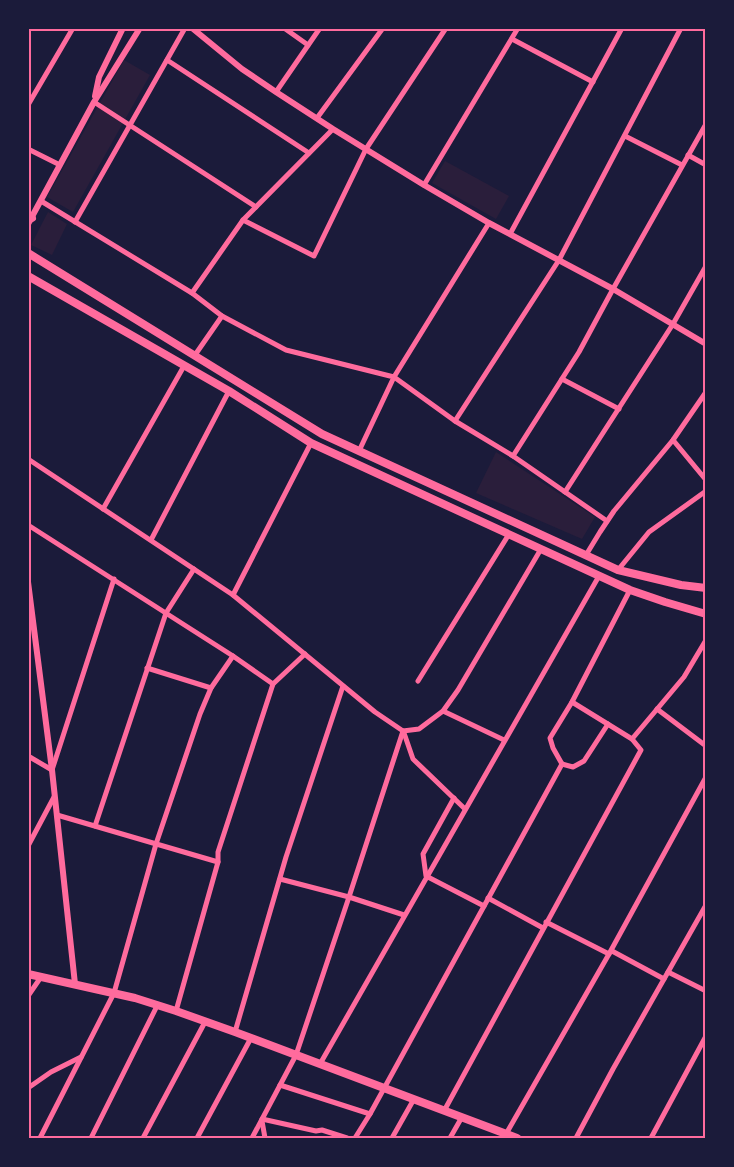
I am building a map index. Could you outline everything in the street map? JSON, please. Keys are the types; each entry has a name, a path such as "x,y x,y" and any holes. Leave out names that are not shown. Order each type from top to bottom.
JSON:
{"main road":[{"path":"28,253 322,434 618,570 681,585 705,588"},
{"path":"28,276 229,391 311,443 630,590 705,614"},
{"path":"28,974 114,993 176,1011 462,1117 500,1135 517,1138"}],"street":[{"path":"28,105 73,28"},
{"path":"94,102 99,77 123,28"},
{"path":"75,222 185,28"},
{"path":"284,28 308,45"},
{"path":"276,92 320,28"},
{"path":"317,118 383,28"},
{"path":"243,220 314,256 366,149 446,28"},
{"path":"424,186 518,28"},
{"path":"510,234 622,28"},
{"path":"455,421 559,260 681,28"},
{"path":"30,221 94,102 140,29"},
{"path":"195,29 243,69 276,92 424,186 613,289 705,344"},
{"path":"512,39 593,82"},
{"path":"167,60 309,153"},
{"path":"94,102 256,207"},
{"path":"513,456 579,352 705,124"},
{"path":"192,293 243,220 333,129"},
{"path":"625,136 682,165"},
{"path":"28,148 60,165"},
{"path":"688,155 705,165"},
{"path":"41,201 192,293 222,316 286,350 394,377 455,421 513,456 607,521"},
{"path":"359,451 394,377 489,223"},
{"path":"566,492 673,324 705,266"},
{"path":"195,355 222,316"},
{"path":"103,509 184,366"},
{"path":"562,379 619,409"},
{"path":"151,540 229,391"},
{"path":"586,555 607,521 673,440 705,392"},
{"path":"673,440 705,480"},
{"path":"233,595 311,443"},
{"path":"28,459 233,595 375,712 403,731 413,759 465,808"},
{"path":"618,570 649,532 705,491"},
{"path":"28,525 273,684"},
{"path":"418,681 509,534"},
{"path":"403,731 419,729 443,711 458,690 541,549"},
{"path":"94,826 165,613 194,569"},
{"path":"320,1064 599,576"},
{"path":"52,770 114,579"},
{"path":"28,582 52,770 75,984"},
{"path":"608,724 584,761 573,767 562,764 549,738 572,702 630,590"},
{"path":"632,740 684,677 705,640"},
{"path":"176,1011 218,862 218,852 273,684 305,654"},
{"path":"40,1138 114,993 156,843 200,714 211,688 233,656"},
{"path":"147,668 211,688"},
{"path":"235,1032 280,879 343,686"},
{"path":"444,1111 641,750 632,740 572,702"},
{"path":"657,709 705,746"},
{"path":"443,711 504,740"},
{"path":"252,1138 296,1055 403,731"},
{"path":"28,756 52,770"},
{"path":"356,1138 562,764"},
{"path":"500,1135 610,953 705,777"},
{"path":"28,846 55,796"},
{"path":"426,876 423,855 454,798"},
{"path":"57,815 218,862"},
{"path":"426,876 484,906"},
{"path":"280,879 349,897 404,915"},
{"path":"488,898 664,979"},
{"path":"576,1138 705,905"},
{"path":"668,972 705,991"},
{"path":"28,996 41,976"},
{"path":"91,1138 157,1006"},
{"path":"142,1138 205,1022"},
{"path":"651,1138 705,1035"},
{"path":"197,1138 251,1038"},
{"path":"28,1088 51,1072 82,1057"},
{"path":"280,1085 370,1114"},
{"path":"392,1138 414,1099"},
{"path":"450,1138 462,1117"},
{"path":"262,1119 265,1138"},
{"path":"262,1119 316,1131 322,1130 347,1138"}],"shaded area":[{"path":"124,60 150,75 73,212 47,197"},
{"path":"445,161 509,196 496,219 432,183"},
{"path":"48,212 67,224 52,255 31,245"},
{"path":"496,452 595,517 582,539 476,493"}]}
